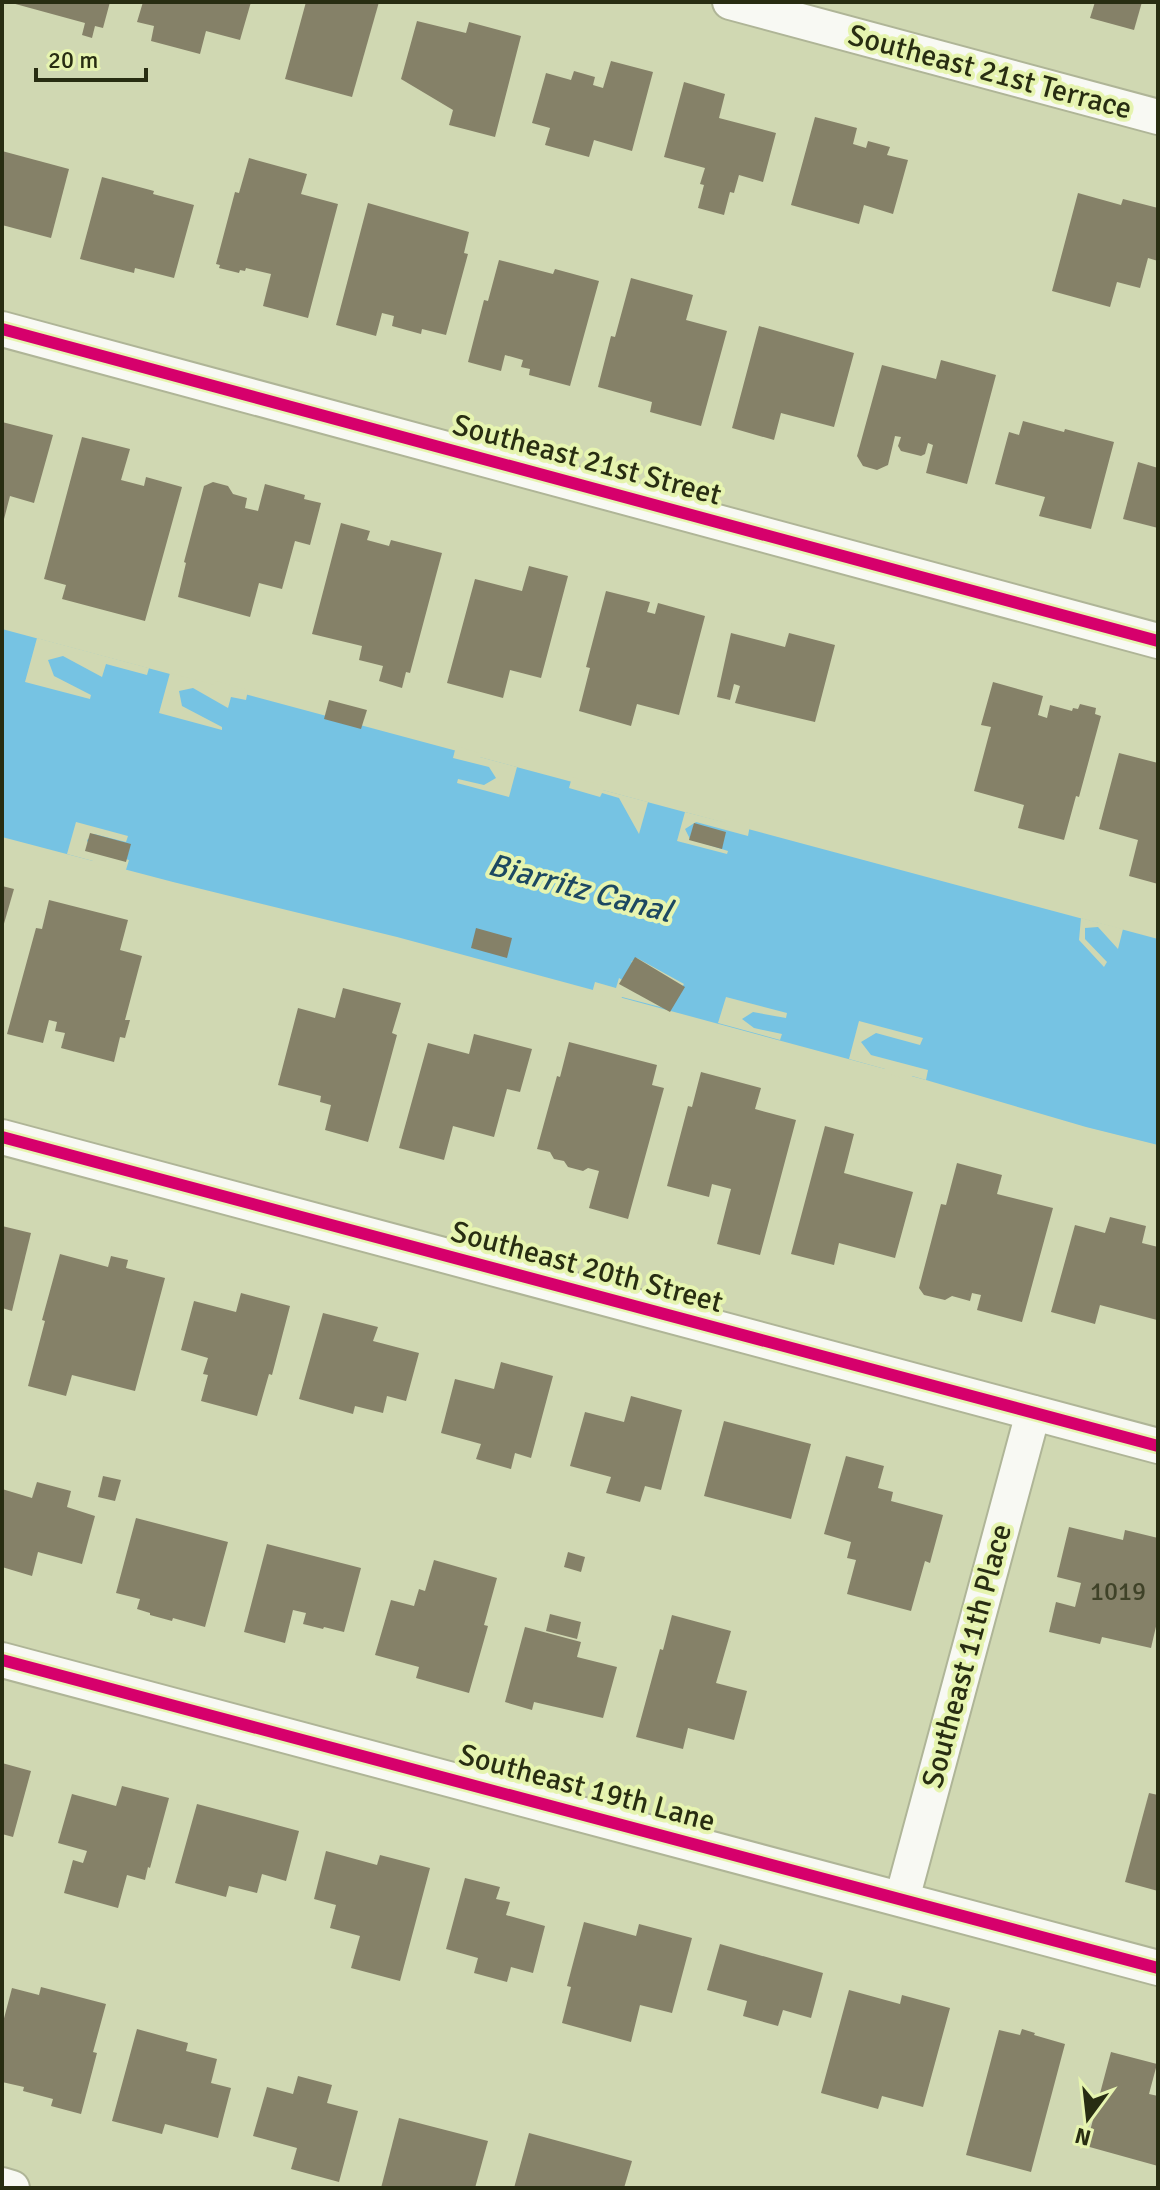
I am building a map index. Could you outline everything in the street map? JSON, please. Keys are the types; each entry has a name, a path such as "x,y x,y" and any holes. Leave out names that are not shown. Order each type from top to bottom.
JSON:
{"street":[{"name":"Southeast 21st Terrace","path":"730,2 1158,117"},
{"name":"Southeast 21st Street","path":"2,329 1158,641"},
{"name":"Southeast 20th Street","path":"2,1137 1158,1446"},
{"name":"Southeast 11th Place","path":"902,1899 1033,1413"},
{"name":"Southeast 19th Lane","path":"2,1660 1158,1968"},
{"path":"2,2185 12,2188"}],"water":[{"name":"Biarritz Canal","path":"2,629 1158,939 1158,1145 397,937 2,837"}],"pier":[{"path":"37,638 149,668 147,675 106,664 102,677 63,656 48,660 54,676 91,695 90,699 25,682"},
{"path":"170,673 248,690 246,700 231,697 228,708 193,688 179,691 182,706 222,727 222,730 159,713"},
{"path":"456,746 480,753 480,757 517,767 509,797 457,783 458,779 484,785 496,778 489,767 453,758"},
{"path":"572,777 604,786 603,790 648,802 639,834 619,798 602,793 600,797 569,788"},
{"path":"685,812 750,825 748,836 696,822 685,829 690,839 728,851 727,854 677,841"},
{"path":"76,822 128,836 126,842 94,834 87,840 90,849 129,860 125,873 67,854"},
{"path":"1081,918 1123,929 1118,949 1098,927 1085,928 1085,939 1107,962 1104,967 1079,940"},
{"path":"637,958 684,984 668,1009 592,993 595,982 616,988 619,978 653,998 666,981 631,962"},
{"path":"726,997 787,1013 786,1018 753,1012 742,1019 754,1028 782,1034 780,1040 718,1023"},
{"path":"859,1021 923,1038 920,1045 876,1033 861,1042 871,1055 928,1070 926,1080 912,1076 910,1080 884,1073 885,1069 849,1059"}],"building":[{"path":"8,2 110,2 103,28 95,26 92,38 82,35 85,23"},
{"path":"143,2 251,2 240,40 206,31 200,54 151,41 154,26 137,22"},
{"path":"306,2 379,2 352,97 285,79"},
{"path":"1095,2 1142,2 1134,30 1090,18"},
{"path":"417,21 466,33 469,22 521,36 495,137 449,125 453,110 401,79"},
{"path":"611,61 653,72 632,151 594,140 589,157 545,145 550,128 532,123 546,73 571,80 574,71 595,77 593,85 603,88"},
{"path":"684,82 725,94 719,118 776,133 763,182 739,175 734,193 730,192 724,215 698,208 705,168 664,157"},
{"path":"815,117 857,128 853,144 866,148 868,141 890,147 887,155 908,160 893,214 864,205 859,224 791,205"},
{"path":"2,151 69,169 51,238 2,225"},
{"path":"249,158 307,174 301,194 338,204 308,318 263,306 271,274 246,268 239,273 219,268 220,265 216,264 235,192 239,193"},
{"path":"102,177 194,205 174,278 135,268 134,273 80,259"},
{"path":"1078,193 1121,205 1123,199 1158,208 1158,261 1148,258 1140,288 1117,282 1110,307 1052,291"},
{"path":"368,203 469,232 464,253 468,254 446,335 422,329 421,334 392,326 394,316 382,313 376,336 336,325"},
{"path":"499,260 553,274 555,269 599,281 570,386 529,375 530,369 521,367 523,360 505,355 501,371 468,362 484,300 488,301"},
{"path":"631,278 693,295 686,320 727,331 701,426 650,412 652,402 598,387"},
{"path":"759,326 854,353 834,427 781,413 774,440 732,428"},
{"path":"941,360 996,375 967,484 926,473 933,445 928,443 925,454 921,456 901,451 898,446 901,437 895,436 888,465 877,470 863,466 857,456 882,365 936,379"},
{"path":"1023,421 1114,442 1091,529 1039,516 1045,497 995,484 1009,432 1019,435"},
{"path":"2,422 53,435 34,503 10,496 3,523"},
{"path":"82,437 130,449 121,480 144,486 146,477 182,487 145,621 62,599 66,585 44,579"},
{"path":"1138,462 1158,468 1158,528 1123,519"},
{"path":"213,482 228,486 233,494 247,498 245,508 258,511 265,484 305,495 304,499 321,503 310,545 295,541 282,589 259,583 250,617 178,597 204,486"},
{"path":"341,523 370,531 367,540 389,546 391,540 442,553 410,673 406,672 402,688 379,681 383,666 359,660 362,646 312,634"},
{"path":"529,566 568,576 541,678 510,670 503,698 447,683 475,579 522,591"},
{"path":"606,591 650,602 647,612 655,614 658,603 705,616 679,715 637,704 631,726 579,711 590,668 586,667"},
{"path":"731,633 785,647 789,633 835,645 815,722 735,703 740,686 734,684 730,700 717,697"},
{"path":"993,682 1043,696 1038,715 1047,718 1050,705 1072,711 1073,708 1078,709 1080,704 1096,708 1095,714 1101,716 1064,840 1018,828 1024,805 974,791 991,727 981,725"},
{"path":"329,700 367,710 361,729 324,719"},
{"path":"1119,753 1158,763 1158,884 1129,876 1138,840 1099,829"},
{"path":"694,823 726,832 722,849 689,840"},
{"path":"90,833 131,844 126,862 85,851"},
{"path":"2,886 14,889 3,927 2,927"},
{"path":"49,900 128,920 120,950 142,956 125,1020 130,1020 125,1038 120,1037 114,1062 61,1048 65,1033 55,1031 57,1022 49,1020 43,1043 7,1034 36,928 42,929"},
{"path":"476,928 512,938 507,958 471,948"},
{"path":"635,957 685,987 670,1012 619,984"},
{"path":"343,988 401,1003 392,1033 397,1035 368,1142 325,1130 331,1105 320,1102 321,1096 278,1085 298,1008 335,1018"},
{"path":"474,1034 532,1049 520,1092 507,1089 494,1137 453,1126 444,1160 399,1148 428,1043 469,1054"},
{"path":"569,1042 657,1065 652,1085 664,1088 628,1219 589,1208 599,1171 568,1167 564,1161 554,1159 550,1152 537,1149"},
{"path":"701,1072 761,1088 755,1109 796,1120 760,1255 717,1244 731,1189 712,1184 709,1197 667,1186 688,1106 692,1107"},
{"path":"825,1126 854,1134 844,1173 913,1192 895,1258 839,1243 834,1265 791,1254"},
{"path":"957,1163 1002,1175 997,1194 1053,1208 1022,1322 977,1310 981,1295 972,1293 970,1301 952,1296 945,1300 924,1295 919,1288 941,1204 946,1205"},
{"path":"1110,1217 1146,1226 1142,1243 1158,1247 1157,1320 1100,1305 1095,1324 1051,1312 1075,1225 1105,1233"},
{"path":"2,1226 31,1233 12,1311 2,1308"},
{"path":"60,1254 108,1267 111,1256 128,1260 126,1268 165,1278 135,1391 72,1375 66,1396 28,1386"},
{"path":"241,1293 290,1306 272,1375 269,1374 257,1416 201,1401 208,1375 203,1374 208,1358 181,1350 194,1301 236,1312"},
{"path":"323,1313 378,1327 373,1341 419,1353 406,1401 387,1396 383,1413 355,1406 353,1414 299,1399"},
{"path":"501,1362 553,1376 531,1458 515,1453 511,1469 476,1459 481,1444 441,1433 455,1379 494,1389"},
{"path":"631,1396 682,1410 661,1490 645,1486 640,1502 606,1493 611,1477 570,1466 585,1412 624,1422"},
{"path":"724,1421 811,1444 791,1519 704,1496"},
{"path":"846,1456 884,1466 878,1488 893,1492 891,1501 943,1515 930,1563 925,1561 911,1611 847,1594 856,1560 847,1558 851,1542 824,1534"},
{"path":"103,1476 121,1480 115,1501 98,1497"},
{"path":"37,1482 71,1491 67,1507 95,1516 82,1564 38,1552 32,1576 2,1567 2,1489 32,1498"},
{"path":"136,1518 228,1542 205,1627 150,1615 137,1609 140,1599 116,1593"},
{"path":"1069,1527 1123,1540 1125,1530 1158,1538 1158,1618 1151,1648 1102,1637 1100,1644 1049,1632 1056,1602 1075,1607 1081,1583 1057,1577"},
{"path":"267,1544 361,1568 344,1632 303,1624 306,1613 293,1610 285,1643 244,1632"},
{"path":"568,1552 585,1557 581,1572 564,1567"},
{"path":"434,1560 497,1578 484,1625 488,1626 469,1693 416,1678 419,1667 375,1655 391,1600 414,1606 419,1589 425,1591"},
{"path":"550,1614 581,1622 577,1639 546,1631"},
{"path":"672,1615 731,1631 716,1683 747,1691 734,1740 688,1728 683,1749 636,1737"},
{"path":"525,1627 581,1642 577,1657 617,1667 603,1718 534,1702 532,1710 505,1702"},
{"path":"2,1763 31,1771 13,1837 2,1834"},
{"path":"122,1786 169,1798 145,1880 127,1875 118,1908 64,1893 73,1860 83,1863 87,1851 58,1843 72,1794 116,1806"},
{"path":"1149,1793 1158,1795 1158,1891 1125,1882"},
{"path":"197,1804 299,1831 286,1881 262,1874 257,1893 229,1886 226,1897 175,1883"},
{"path":"326,1851 377,1865 380,1855 430,1868 400,1981 351,1968 360,1936 330,1928 336,1905 314,1899"},
{"path":"465,1878 500,1887 496,1899 510,1902 506,1915 545,1926 533,1973 511,1967 507,1982 474,1973 478,1958 446,1949"},
{"path":"584,1922 636,1936 639,1924 692,1938 672,2013 640,2005 631,2042 562,2023 571,1987 567,1986"},
{"path":"720,1944 823,1973 811,2018 783,2010 778,2026 743,2016 747,2001 707,1990"},
{"path":"41,1987 106,2004 81,2114 51,2106 53,2099 2,2082 2,2026 12,1988 39,1995"},
{"path":"849,1990 900,2004 902,1995 950,2008 923,2107 882,2096 878,2109 821,2093"},
{"path":"137,2029 188,2043 186,2051 217,2059 211,2083 231,2088 218,2138 165,2124 162,2134 112,2121"},
{"path":"1022,2029 1065,2044 1031,2172 966,2155 999,2030 1020,2035"},
{"path":"1111,2052 1157,2064 1149,2094 1158,2096 1158,2166 1086,2146"},
{"path":"298,2076 332,2085 327,2103 358,2111 339,2182 291,2169 297,2148 253,2136 267,2087 293,2094"},
{"path":"399,2118 488,2141 475,2188 381,2188"},
{"path":"529,2133 632,2161 624,2188 514,2188"}],"cycle path":[{"path":"2,329 1158,641"},
{"path":"2,1137 1158,1446"},
{"path":"2,1660 1158,1968"}]}
